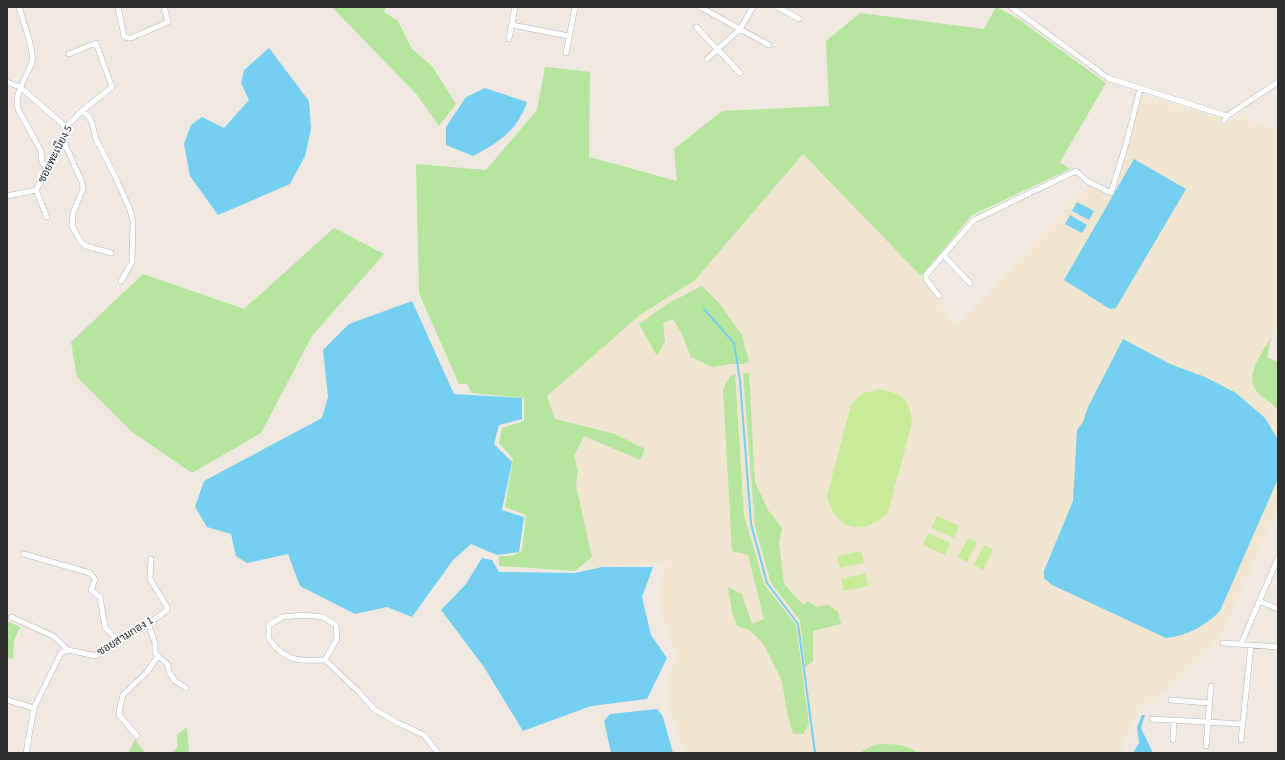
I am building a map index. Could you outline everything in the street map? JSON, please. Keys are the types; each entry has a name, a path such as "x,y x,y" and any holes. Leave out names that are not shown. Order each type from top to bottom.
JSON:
{"street":[{"path":"19,7 27,33 32,60 20,86 17,98 18,109 41,151 42,162 47,169"},
{"path":"118,7 124,36 131,38 168,22 164,7"},
{"path":"509,39 515,7"},
{"path":"566,53 575,7"},
{"path":"700,7 769,45"},
{"path":"707,59 740,30 753,7"},
{"path":"778,7 799,19"},
{"path":"1011,7 1108,78 1225,119 1278,82"},
{"path":"512,25 569,36"},
{"path":"696,27 740,73"},
{"name":"ซอยพะเนียง 5","path":"7,196 36,190 63,140 66,127 82,111 112,87 96,43 69,54"},
{"path":"7,82 20,86 66,127"},
{"path":"939,296 925,277 974,220 1076,171 1087,181 1110,193 1126,144 1140,89"},
{"path":"82,111 89,117 92,123 96,139 115,176 130,210 133,222 132,262 121,281"},
{"path":"63,140 82,182 83,189 73,213 71,222 72,226 81,242 86,246 111,253"},
{"path":"36,190 47,217"},
{"path":"943,255 970,283"},
{"path":"24,554 90,573 95,579 91,590 100,597 105,627 118,641"},
{"name":"ซอยสามกอง 1","path":"68,650 96,656 165,611 167,608 150,579 151,558"},
{"path":"1241,644 1278,558"},
{"path":"1260,601 1278,609"},
{"path":"325,660 336,638 336,625 324,618 304,615 282,617 270,625 269,639 276,649 287,657 307,661 325,660 358,691 374,709 398,723 424,735 438,753"},
{"path":"11,617 53,636 68,650 61,653 34,708 26,753"},
{"path":"148,623 155,643 155,653 168,665 169,672 175,681 186,688"},
{"path":"1223,643 1278,647"},
{"path":"1241,740 1251,646"},
{"path":"137,736 119,715 121,701 123,695 147,672 158,656"},
{"path":"1206,746 1209,703 1212,686"},
{"path":"7,700 34,708"},
{"path":"1171,700 1209,703"},
{"path":"1152,719 1243,724"},
{"path":"1173,740 1174,720"}],"shaded area":[{"path":"1141,95 1219,118 1224,121 1230,122 1240,117 1278,131 1278,324 1259,358 1258,393 1274,404 1278,410 1278,509 1220,637 1171,687 1140,709 1120,753 684,753 665,697 675,655 657,599 666,562 587,567 532,408 640,315 695,280 803,154 930,285 956,326 1089,185 1111,196 1126,155"}],"green space":[{"path":"332,7 386,7 384,12 398,21 412,49 432,66 456,104 439,126 417,95"},
{"path":"996,7 1017,18 1106,83 1060,162 1070,169 972,215 921,276 803,154 695,280 640,315 547,396 555,419 615,434 645,449 640,460 584,436 574,456 578,470 576,486 592,557 575,571 499,566 499,556 512,556 522,551 526,515 505,507 513,459 499,443 502,428 524,421 524,398 472,393 467,384 459,384 419,293 416,164 486,170 537,110 545,67 590,72 589,157 677,181 674,149 722,111 829,106 826,41 860,13 984,29"},
{"path":"334,228 384,254 312,336 261,433 192,473 132,432 77,377 71,342 143,274 244,309"},
{"path":"702,286 719,303 742,335 749,362 712,367 691,357 682,334 673,319 663,323 665,341 657,356 639,324 667,304"},
{"path":"1272,336 1267,357 1278,362 1278,410 1257,392 1253,386 1252,378 1256,363"},
{"path":"743,373 749,373 755,482 768,510 782,528 779,543 784,584 803,605 808,601 816,607 829,605 838,612 841,624 813,631 813,661 805,667 800,620 771,583 755,526"},
{"path":"735,374 744,515 764,584 796,625 809,724 803,734 793,734 787,712 782,681 763,643 749,630 737,626 732,612 728,587 742,594 752,624 764,619 748,555 732,551 723,389 730,376"},
{"path":"879,389 894,393 903,398 909,408 912,423 888,512 879,520 869,525 860,527 852,526 843,523 837,516 831,508 827,496 851,405 861,394"},
{"path":"937,516 959,526 954,538 931,528"},
{"path":"928,533 950,543 945,555 923,545"},
{"path":"968,538 977,543 967,562 958,557"},
{"path":"984,545 993,550 983,570 974,565"},
{"path":"861,551 864,563 840,568 837,556"},
{"path":"865,573 868,586 844,591 841,579"},
{"path":"7,621 20,627 14,641 13,658 7,659"},
{"path":"187,727 188,753 172,753 178,746 177,735"},
{"path":"135,739 145,753 128,753"},
{"path":"879,744 895,744 904,746 918,753 860,753 869,747"}],"water":[{"path":"269,48 309,101 311,129 305,156 290,184 218,215 190,176 184,144 191,125 202,117 224,128 249,100 241,83 244,70"},
{"path":"485,88 527,102 523,112 513,128 499,141 473,156 446,145 446,127 466,97"},
{"path":"1134,159 1186,189 1116,308 1110,309 1064,280"},
{"path":"1077,202 1094,211 1089,220 1072,211"},
{"path":"1070,215 1087,225 1082,233 1065,224"},
{"path":"412,301 454,394 522,398 522,419 499,425 494,444 512,462 502,510 524,517 519,552 497,555 471,544 453,560 412,617 387,607 355,614 300,586 288,554 247,563 236,556 231,534 207,527 195,507 204,481 322,418 328,397 323,350 349,324"},
{"path":"1123,339 1170,364 1205,377 1236,393 1265,418 1278,440 1277,481 1220,611 1202,626 1188,633 1174,637 1166,638 1052,585 1044,578 1044,571 1073,501 1077,430 1083,422 1088,407"},
{"path":"482,558 492,560 499,572 575,573 602,567 653,567 642,597 651,635 667,658 647,699 591,706 523,731 484,667 441,610 466,584"},
{"path":"657,709 663,717 673,753 611,753 604,721 610,714"},
{"path":"1142,715 1145,715 1141,728 1153,753 1133,753 1139,743 1137,727"}],"waterway":[{"path":"704,309 734,343 740,380 751,524 767,583 798,624 815,753"}]}
